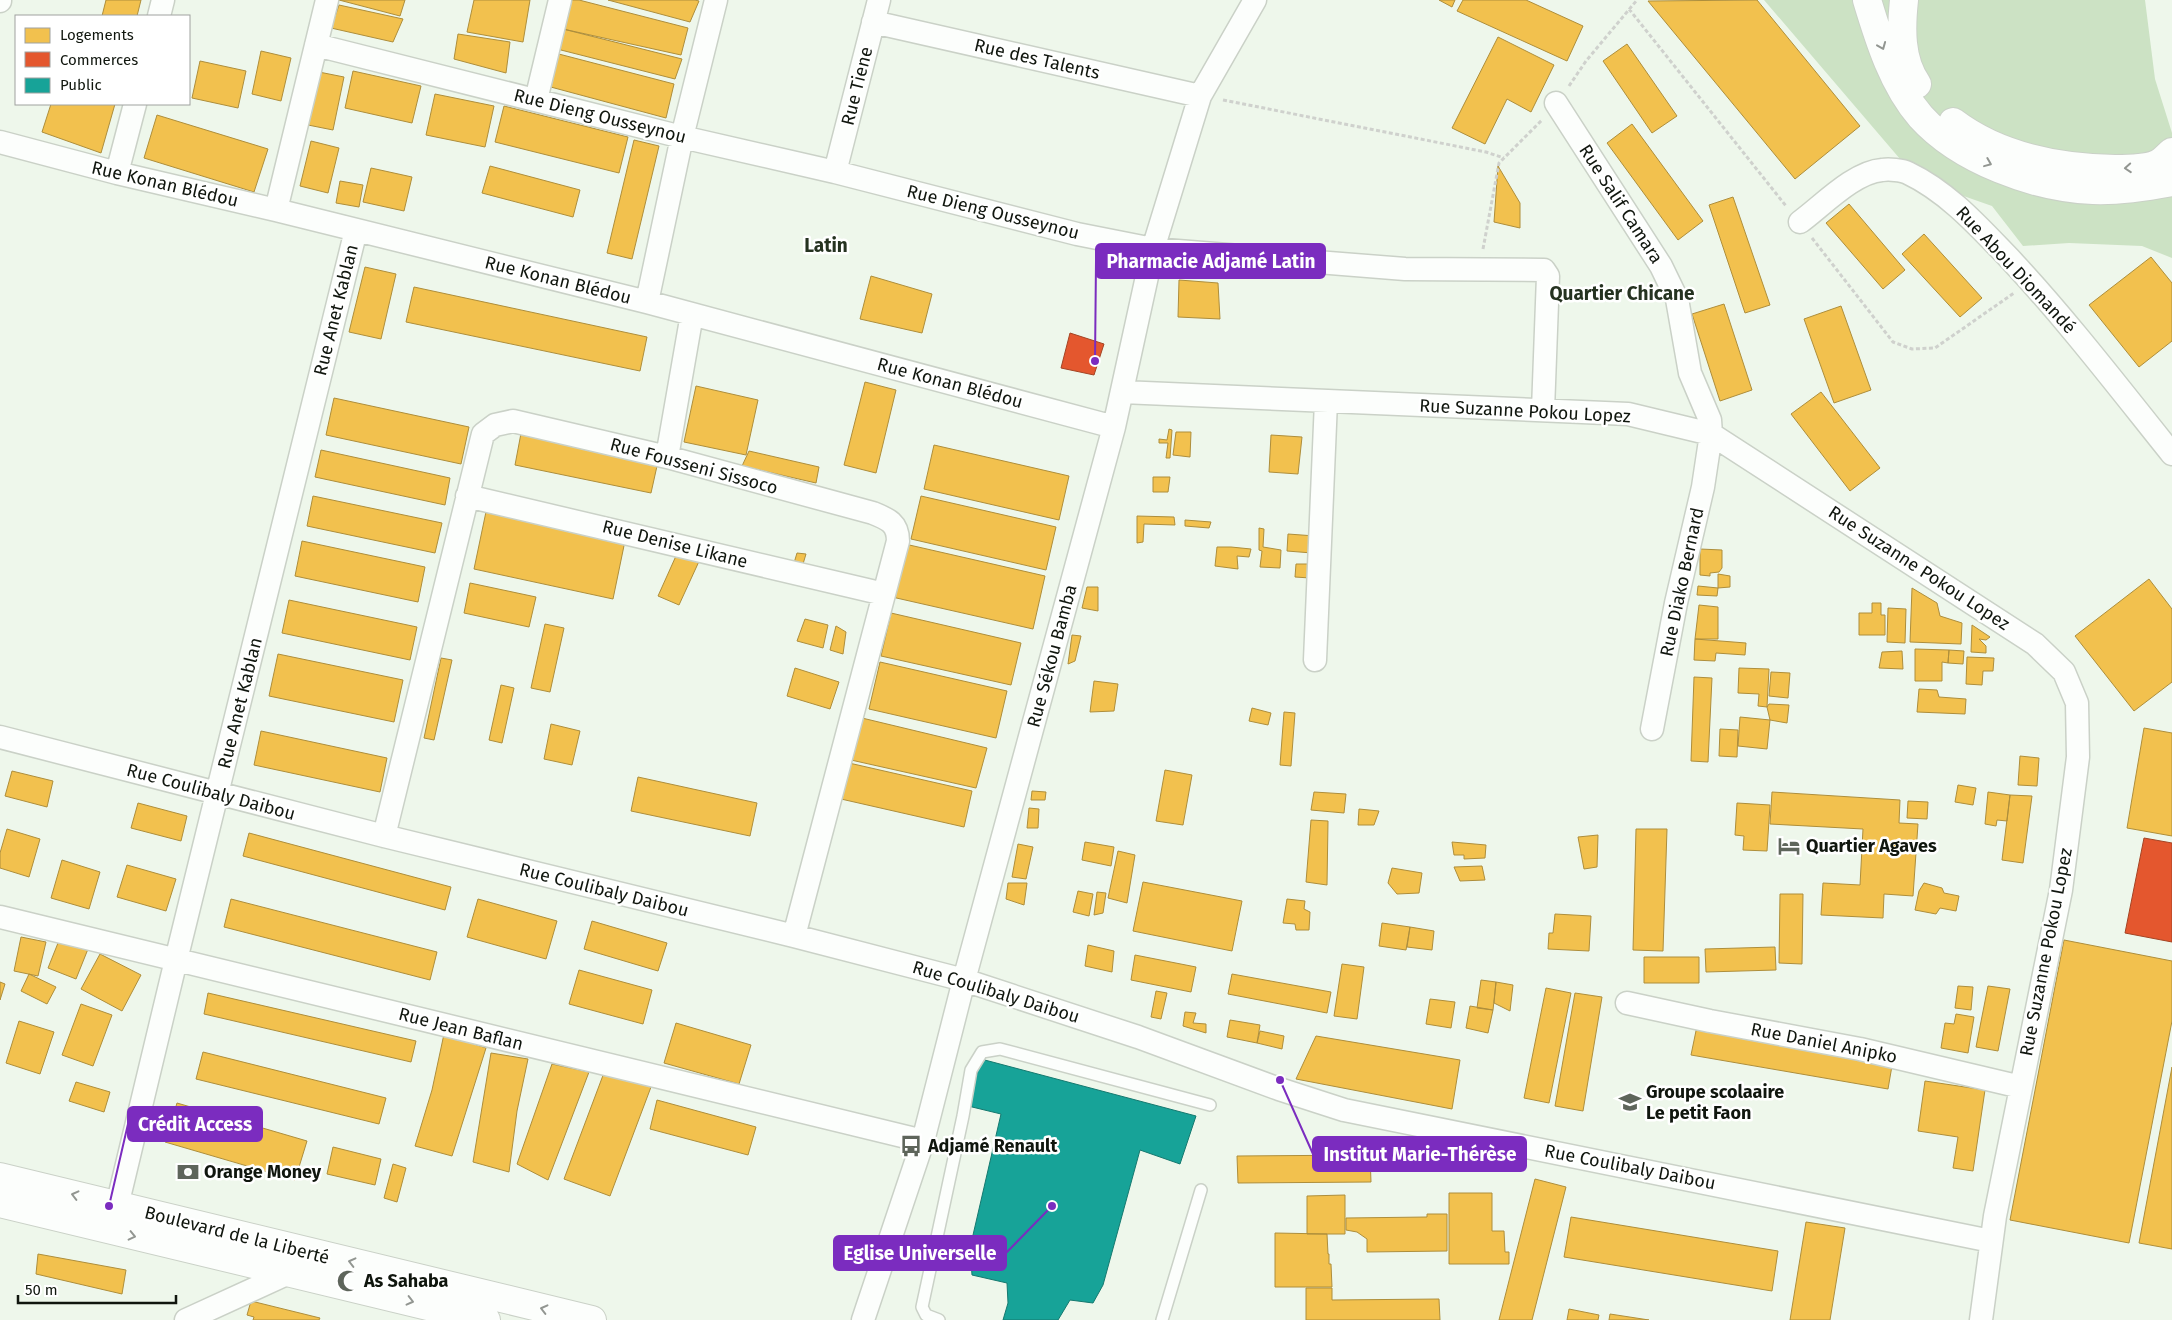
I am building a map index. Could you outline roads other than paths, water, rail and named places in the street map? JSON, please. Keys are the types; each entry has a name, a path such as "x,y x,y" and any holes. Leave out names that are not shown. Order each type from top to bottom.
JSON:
{"main road":[{"path":"1867,0 1876,31 1897,80 1921,116 1948,141 1978,159 2017,175 2056,185 2092,190 2128,189 2168,172"},
{"path":"1904,0 1901,34 1911,75 1934,107 1960,128 1998,148 2044,162 2086,168 2168,172"},
{"name":"Boulevard de la Liberté","path":"0,1177 592,1320"},
{"name":"Boulevard de la Liberté","path":"0,1203 486,1320"}],"street":[{"path":"159,15 163,0"},
{"path":"276,210 327,0"},
{"path":"536,100 560,0"},
{"path":"647,302 682,136 716,0"},
{"name":"Rue Tiene","path":"835,172 878,0"},
{"name":"Rue Sékou Bamba","path":"863,1320 923,1141 964,980 1114,427 1153,249 1200,96 1255,0"},
{"name":"Rue des Talents","path":"873,22 1200,96"},
{"name":"Rue Dieng Ousseynou","path":"316,45 835,172 1077,234 1153,249 1405,269 1544,270 1548,276 1544,410"},
{"name":"Rue Salif Camara","path":"1556,103 1661,266 1677,299 1690,374 1710,420 1711,434"},
{"path":"117,173 135,105"},
{"name":"Rue Konan Blédou","path":"0,142 117,173 276,210 647,302 1114,427"},
{"name":"Rue Abou Diomandé","path":"1800,222 1858,177 1882,170 1906,172 1936,189 1973,220 2031,282 2073,330 2172,454"},
{"name":"Rue Anet Kablan","path":"118,1206 176,960 356,230"},
{"path":"667,457 692,314"},
{"name":"Rue Suzanne Pokou Lopez","path":"1122,392 1628,414 1711,434 2035,644 2064,672 2076,703 2078,757 2061,890 1991,1241 1981,1320"},
{"path":"1315,660 1326,401"},
{"name":"Rue Fousseni Sissoco","path":"384,836 483,434 495,425 513,422 667,457 873,513 890,521 898,531 898,541 794,936"},
{"name":"Rue Diako Bernard","path":"1652,729 1676,603 1703,487 1711,434"},
{"name":"Rue Denise Likane","path":"467,496 884,594"},
{"name":"Rue Coulibaly Daibou","path":"0,737 217,794 794,936 964,980 1344,1110 1991,1241"},
{"name":"Rue Jean Baflan","path":"0,917 923,1141"},
{"name":"Rue Daniel Anipko","path":"1627,1003 1868,1051 2021,1086"},
{"path":"186,1320 291,1272"}],"lane":[{"path":"939,1320 926,1315 922,1307 971,1070 982,1052 1000,1049 1210,1105"},
{"path":"1162,1320 1202,1190"}],"place":[{"name":"Pharmacie Adjamé Latin","path":"1095,361"},
{"name":"Quartier Agaves","path":"1789,846"},
{"name":"Institut Marie-Thérèse","path":"1280,1080"},
{"name":"Groupe scolaaire Le petit Faon","path":"1630,1102"},
{"name":"Adjamé Renault","path":"911,1146"},
{"name":"Orange Money","path":"188,1172"},
{"name":"Crédit Access","path":"109,1206"},
{"name":"Eglise Universelle","path":"1052,1206"},
{"name":"As Sahaba","path":"348,1281"}],"district":[{"name":"Latin","path":"826,245"},
{"name":"Quartier Chicane","path":"1622,293"}]}
